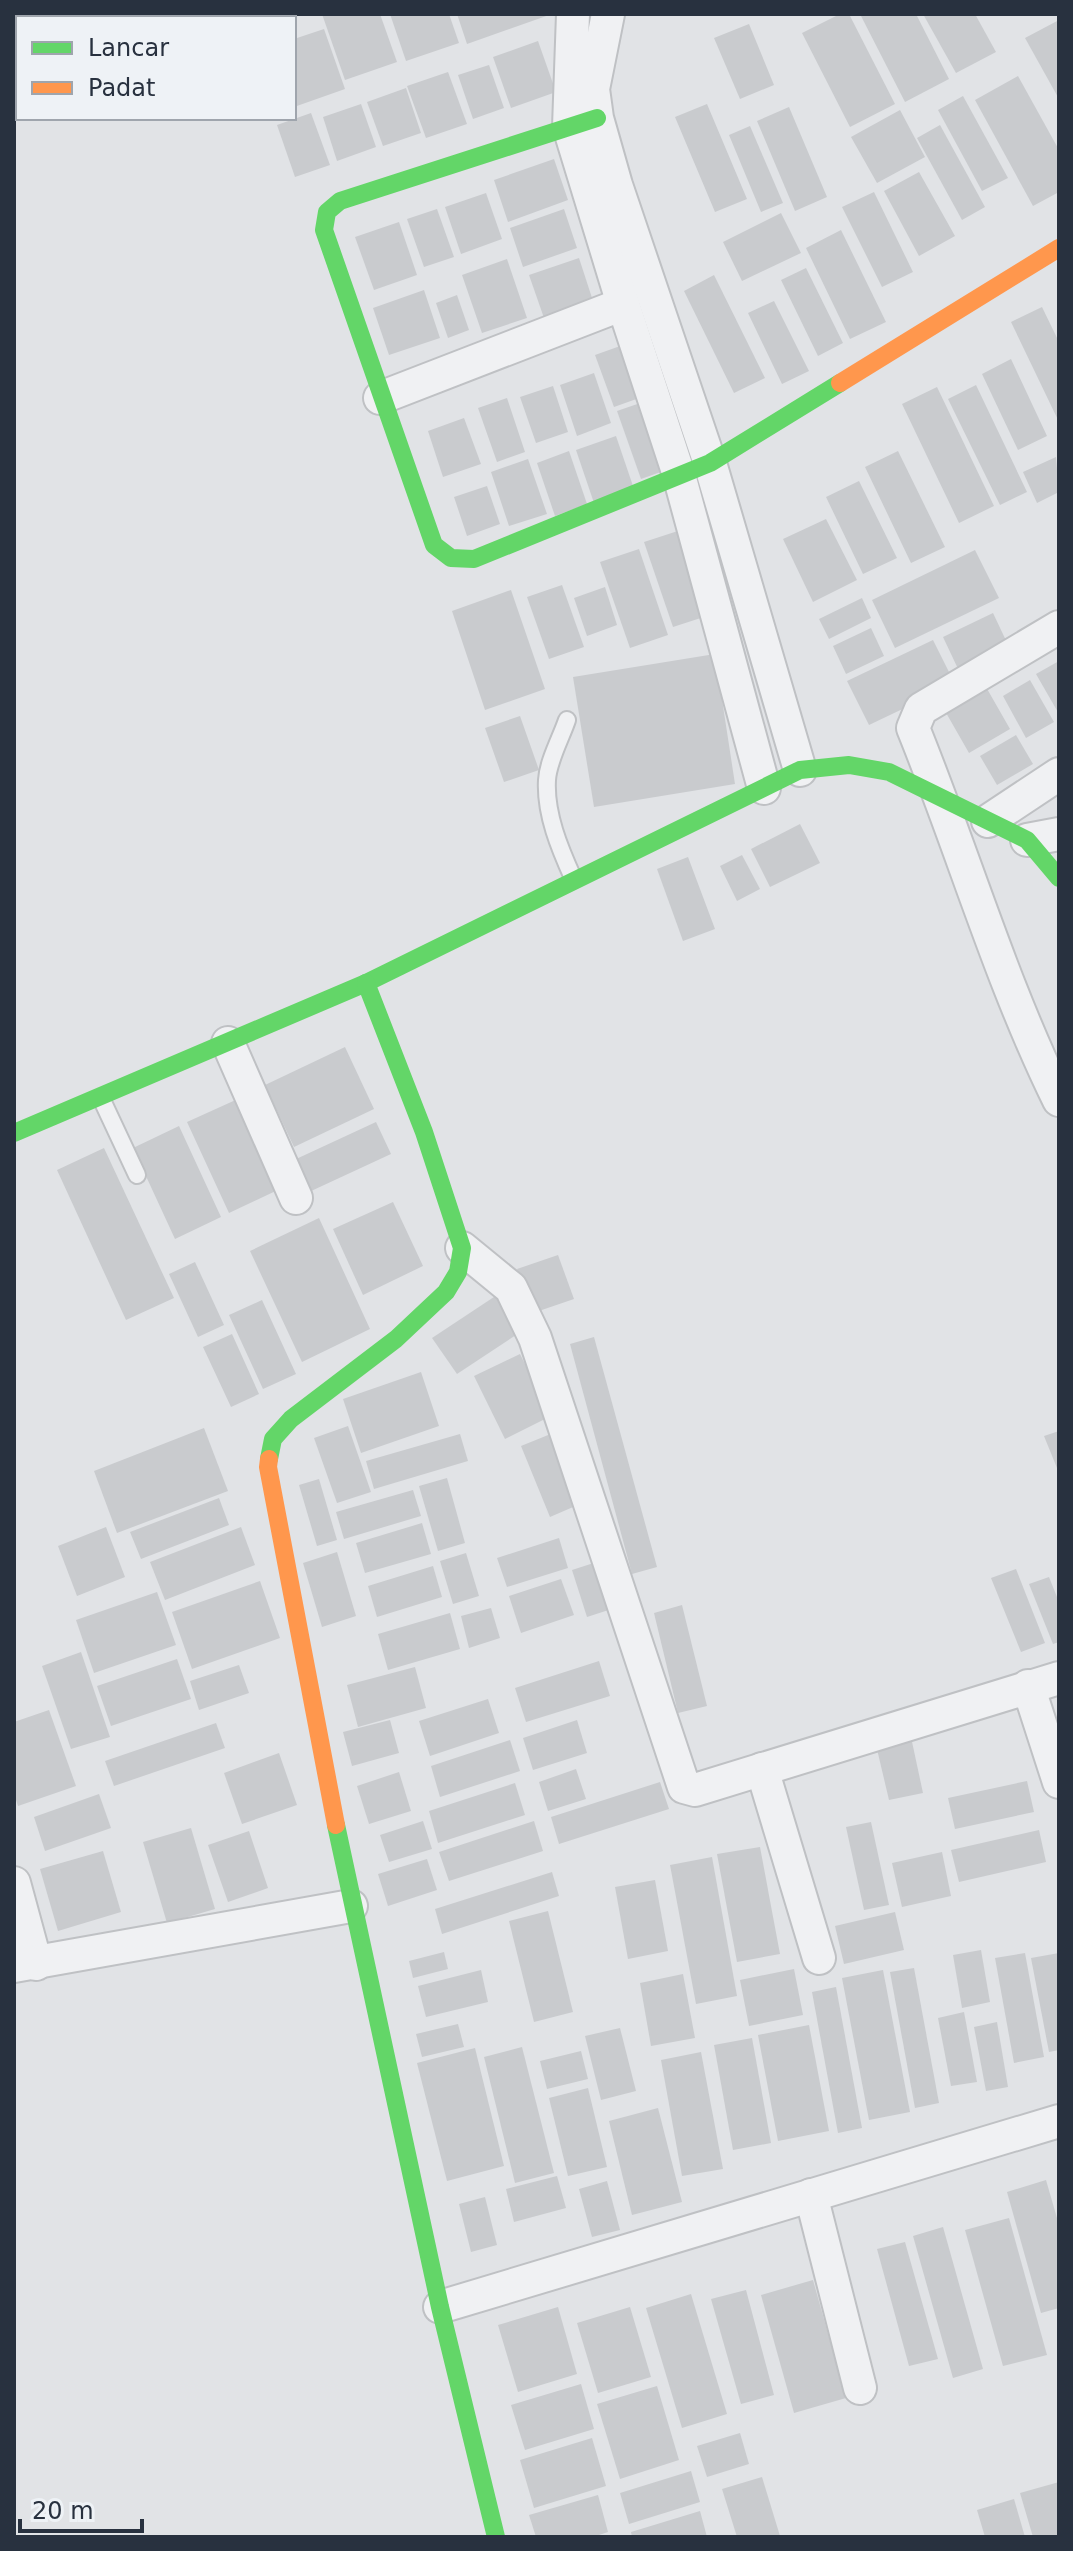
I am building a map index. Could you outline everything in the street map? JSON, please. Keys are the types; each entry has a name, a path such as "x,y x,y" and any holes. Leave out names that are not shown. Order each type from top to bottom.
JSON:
{"street":[{"path":"573,14 583,122 623,304 679,475 764,788"},
{"path":"608,14 583,122 616,185 710,463 800,770"},
{"path":"583,122 340,201 327,212 324,230 380,398 434,545 451,558 474,559 710,463 1059,248"},
{"path":"380,398 623,304"},
{"path":"1059,627 921,709 913,728 943,800 990,939 1049,1055 1059,1100"},
{"path":"14,1133 366,983 800,770 849,765 889,772 1027,840 1049,871 1059,878"},
{"path":"988,821 1059,774"},
{"path":"1027,840 1059,834"},
{"path":"366,983 424,1132 462,1248 458,1272 446,1292 396,1339 291,1419 273,1439 268,1467 351,1906 440,2307 496,2537"},
{"path":"228,1043 296,1198"},
{"path":"462,1248 511,1288 535,1338 684,1787 695,1790 1044,1682 1059,1782"},
{"path":"762,1769 819,1958"},
{"path":"14,1883 25,1965 351,1906"},
{"path":"440,2307 1059,2121"},
{"path":"811,2195 860,2388"}],"lane":[{"path":"567,720 547,779 549,809 559,847 573,880"},
{"path":"101,1096 137,1175"}],"building":[{"path":"322,14 380,14 397,62 345,80"},
{"path":"390,14 449,14 459,43 406,61"},
{"path":"457,14 552,14 467,44"},
{"path":"840,14 849,14 895,104 850,127 802,33"},
{"path":"860,14 916,14 949,79 905,102"},
{"path":"923,14 975,14 996,52 956,73"},
{"path":"1059,20 1059,99 1025,38"},
{"path":"749,24 774,85 740,99 714,38"},
{"path":"324,29 345,89 296,106 296,38"},
{"path":"538,41 556,92 511,108 493,57"},
{"path":"489,65 504,108 473,119 458,75"},
{"path":"448,72 467,124 426,138 407,86"},
{"path":"1018,76 1059,150 1059,192 1033,206 975,100"},
{"path":"406,88 421,133 383,146 367,102"},
{"path":"963,96 1008,178 982,191 938,110"},
{"path":"361,104 376,147 337,161 323,117"},
{"path":"707,104 747,199 715,212 675,117"},
{"path":"789,107 827,197 795,211 757,121"},
{"path":"900,110 925,157 877,183 851,137"},
{"path":"311,113 330,165 295,177 277,125"},
{"path":"940,125 985,207 962,220 917,138"},
{"path":"750,126 783,203 761,212 729,135"},
{"path":"554,159 568,200 508,222 494,180"},
{"path":"919,172 955,236 919,256 884,191"},
{"path":"874,192 913,272 882,287 842,207"},
{"path":"486,193 502,239 461,254 445,207"},
{"path":"437,209 454,257 424,267 407,219"},
{"path":"564,209 577,248 523,267 510,228"},
{"path":"781,213 801,253 742,281 723,242"},
{"path":"399,222 417,275 374,290 355,237"},
{"path":"841,230 886,322 850,339 806,248"},
{"path":"579,258 593,301 544,318 529,275"},
{"path":"507,259 527,318 482,333 462,275"},
{"path":"806,268 843,343 818,356 781,280"},
{"path":"714,275 765,378 734,393 684,291"},
{"path":"424,290 440,338 389,355 373,308"},
{"path":"457,295 469,330 448,338 436,303"},
{"path":"774,301 809,371 782,384 748,313"},
{"path":"1042,307 1059,342 1059,422 1011,322"},
{"path":"623,345 642,397 614,407 595,355"},
{"path":"1011,359 1047,436 1018,450 982,374"},
{"path":"594,373 611,423 577,436 560,385"},
{"path":"976,385 1027,492 1000,505 948,399"},
{"path":"553,386 568,432 536,443 520,397"},
{"path":"937,387 994,506 959,523 902,404"},
{"path":"507,398 525,452 497,462 478,408"},
{"path":"649,400 672,468 641,479 617,411"},
{"path":"464,418 481,464 443,477 428,431"},
{"path":"616,436 634,489 594,503 576,450"},
{"path":"569,451 587,504 555,516 537,463"},
{"path":"898,451 945,547 911,563 865,467"},
{"path":"1056,457 1059,492 1037,503 1023,472"},
{"path":"528,459 547,514 509,526 491,472"},
{"path":"859,481 897,558 863,574 826,497"},
{"path":"487,486 500,524 467,536 454,497"},
{"path":"826,519 857,580 813,602 783,539"},
{"path":"684,529 713,614 673,627 644,542"},
{"path":"639,549 668,635 630,648 600,562"},
{"path":"975,550 999,598 895,648 872,600"},
{"path":"562,585 584,647 549,659 527,597"},
{"path":"605,587 617,625 587,636 574,598"},
{"path":"511,590 545,689 485,710 452,611"},
{"path":"862,598 871,618 829,639 819,619"},
{"path":"993,613 1010,649 960,673 943,637"},
{"path":"871,628 884,656 846,674 833,646"},
{"path":"933,640 955,684 869,725 847,681"},
{"path":"715,654 735,784 594,807 573,677"},
{"path":"1059,661 1059,714 1036,674"},
{"path":"1030,680 1054,722 1026,738 1003,696"},
{"path":"986,687 1010,729 969,753 945,711"},
{"path":"520,716 539,770 504,782 485,728"},
{"path":"1016,735 1033,764 997,785 980,756"},
{"path":"800,824 820,863 770,887 751,849"},
{"path":"742,855 760,889 737,901 720,866"},
{"path":"688,857 715,929 683,941 657,869"},
{"path":"345,1047 374,1109 294,1147 265,1085"},
{"path":"240,1098 282,1188 229,1213 187,1122"},
{"path":"376,1122 391,1154 309,1192 294,1160"},
{"path":"179,1126 221,1217 175,1239 133,1148"},
{"path":"104,1148 174,1298 126,1320 57,1170"},
{"path":"393,1202 423,1266 363,1295 333,1229"},
{"path":"319,1218 370,1329 302,1362 250,1251"},
{"path":"558,1255 574,1299 533,1313 517,1269"},
{"path":"195,1262 224,1325 198,1337 169,1274"},
{"path":"500,1293 525,1329 457,1374 432,1338"},
{"path":"262,1300 296,1374 263,1389 229,1315"},
{"path":"232,1334 259,1394 231,1407 203,1347"},
{"path":"594,1337 657,1567 632,1574 570,1344"},
{"path":"520,1354 551,1416 505,1439 474,1376"},
{"path":"421,1372 439,1426 361,1453 343,1399"},
{"path":"348,1426 371,1492 337,1503 314,1438"},
{"path":"204,1428 228,1491 117,1533 94,1471"},
{"path":"558,1431 587,1501 550,1517 521,1446"},
{"path":"1059,1431 1059,1473 1044,1436"},
{"path":"460,1434 468,1461 374,1489 366,1461"},
{"path":"447,1478 465,1543 438,1551 419,1486"},
{"path":"319,1479 337,1540 317,1546 299,1485"},
{"path":"413,1490 421,1516 344,1539 336,1512"},
{"path":"219,1498 229,1525 141,1559 130,1532"},
{"path":"422,1523 431,1554 365,1573 356,1543"},
{"path":"106,1527 125,1577 77,1596 58,1546"},
{"path":"241,1527 255,1565 165,1600 150,1562"},
{"path":"559,1538 568,1568 507,1587 497,1558"},
{"path":"337,1552 356,1616 322,1627 303,1563"},
{"path":"466,1553 479,1596 453,1604 440,1561"},
{"path":"606,1559 621,1606 587,1617 572,1570"},
{"path":"433,1566 442,1597 377,1617 368,1586"},
{"path":"1016,1569 1045,1643 1021,1652 991,1578"},
{"path":"1049,1577 1059,1602 1059,1642 1053,1644 1029,1584"},
{"path":"561,1579 574,1615 521,1633 509,1596"},
{"path":"260,1581 280,1638 192,1669 172,1612"},
{"path":"157,1592 176,1645 94,1673 76,1620"},
{"path":"682,1605 707,1706 678,1713 654,1613"},
{"path":"491,1608 500,1638 469,1648 461,1616"},
{"path":"450,1613 460,1649 388,1670 378,1634"},
{"path":"81,1652 110,1737 71,1749 42,1666"},
{"path":"177,1659 191,1699 111,1726 97,1686"},
{"path":"599,1661 610,1696 526,1722 515,1688"},
{"path":"239,1665 249,1693 199,1710 190,1681"},
{"path":"415,1667 426,1708 358,1727 347,1685"},
{"path":"488,1699 499,1733 430,1756 419,1721"},
{"path":"49,1710 76,1786 18,1806 14,1794 14,1722"},
{"path":"390,1720 399,1753 352,1766 343,1732"},
{"path":"577,1720 587,1753 533,1770 523,1738"},
{"path":"216,1723 225,1748 114,1786 105,1761"},
{"path":"911,1737 923,1793 889,1800 876,1745"},
{"path":"510,1740 520,1771 440,1797 431,1766"},
{"path":"279,1753 297,1805 242,1824 224,1773"},
{"path":"576,1769 586,1799 548,1811 539,1782"},
{"path":"399,1772 411,1811 369,1824 357,1786"},
{"path":"1027,1781 1034,1812 955,1829 948,1798"},
{"path":"660,1782 669,1809 559,1844 551,1817"},
{"path":"515,1783 525,1815 438,1843 429,1811"},
{"path":"99,1794 111,1828 45,1851 34,1817"},
{"path":"423,1821 432,1849 389,1862 380,1835"},
{"path":"534,1821 543,1851 449,1881 439,1852"},
{"path":"871,1822 889,1905 864,1910 846,1827"},
{"path":"191,1828 215,1909 167,1923 143,1842"},
{"path":"1039,1830 1046,1862 959,1882 951,1850"},
{"path":"249,1831 268,1888 228,1902 208,1845"},
{"path":"760,1847 780,1954 737,1962 717,1854"},
{"path":"103,1851 121,1912 58,1931 40,1869"},
{"path":"942,1852 951,1896 902,1907 892,1863"},
{"path":"712,1857 737,1996 696,2004 670,1865"},
{"path":"427,1859 437,1890 388,1906 378,1874"},
{"path":"552,1872 559,1896 442,1934 435,1909"},
{"path":"655,1880 668,1951 628,1959 615,1887"},
{"path":"548,1911 573,2012 534,2022 509,1921"},
{"path":"895,1912 904,1950 844,1964 835,1926"},
{"path":"981,1950 990,2002 962,2008 953,1955"},
{"path":"444,1952 448,1969 413,1978 409,1961"},
{"path":"1025,1953 1044,2057 1014,2063 995,1958"},
{"path":"1059,1953 1059,2050 1049,2052 1031,1958"},
{"path":"914,1968 939,2103 915,2108 890,1972"},
{"path":"794,1969 803,2015 749,2026 740,1980"},
{"path":"481,1970 488,2002 426,2017 418,1986"},
{"path":"883,1970 910,2112 869,2120 842,1978"},
{"path":"683,1974 695,2038 651,2046 640,1983"},
{"path":"836,1987 862,2128 838,2133 812,1992"},
{"path":"964,2012 977,2082 951,2086 938,2018"},
{"path":"997,2022 1008,2087 986,2091 974,2027"},
{"path":"458,2024 464,2047 422,2057 416,2034"},
{"path":"809,2025 829,2131 778,2141 758,2035"},
{"path":"620,2028 636,2091 601,2100 585,2036"},
{"path":"752,2038 771,2143 733,2150 714,2045"},
{"path":"522,2047 554,2173 515,2183 484,2057"},
{"path":"475,2048 504,2166 447,2181 417,2063"},
{"path":"581,2051 588,2079 547,2089 540,2061"},
{"path":"701,2052 723,2169 682,2176 661,2060"},
{"path":"588,2088 607,2167 568,2176 549,2098"},
{"path":"658,2108 682,2202 632,2215 609,2121"},
{"path":"557,2176 566,2208 514,2222 506,2189"},
{"path":"1046,2180 1059,2225 1059,2308 1041,2313 1007,2192"},
{"path":"607,2181 620,2230 592,2237 579,2189"},
{"path":"485,2197 497,2245 471,2252 459,2204"},
{"path":"1009,2218 1047,2355 1003,2366 965,2230"},
{"path":"943,2227 983,2369 953,2378 913,2236"},
{"path":"905,2242 938,2359 909,2366 877,2249"},
{"path":"813,2280 846,2398 794,2413 761,2295"},
{"path":"746,2290 774,2395 741,2404 711,2299"},
{"path":"691,2294 727,2414 682,2428 646,2308"},
{"path":"558,2307 577,2374 518,2392 498,2325"},
{"path":"630,2307 651,2377 598,2393 577,2323"},
{"path":"581,2384 594,2429 525,2450 511,2405"},
{"path":"657,2386 679,2460 620,2479 597,2404"},
{"path":"740,2433 749,2464 707,2477 697,2446"},
{"path":"592,2438 606,2486 534,2508 520,2460"},
{"path":"691,2471 700,2502 629,2524 620,2493"},
{"path":"762,2477 780,2536 737,2537 722,2489"},
{"path":"1059,2482 1059,2537 1033,2537 1020,2493"},
{"path":"598,2495 608,2532 593,2537 536,2537 529,2515"},
{"path":"1014,2499 1025,2537 985,2537 977,2510"},
{"path":"700,2511 707,2537 632,2537 631,2532"}],"traffic: fast":[{"path":"597,118 340,201 327,212 324,230 434,545 451,558 474,559 710,463 840,383"},
{"path":"14,1133 366,983 800,770 849,765 889,772 1027,840 1059,878"},
{"path":"269,1459 273,1439 291,1419 396,1339 446,1292 458,1272 462,1248 424,1132 366,983"},
{"path":"336,1825 440,2307 496,2537"}],"traffic: slow":[{"path":"840,383 1059,248"},
{"path":"269,1459 268,1467 336,1825"}]}
